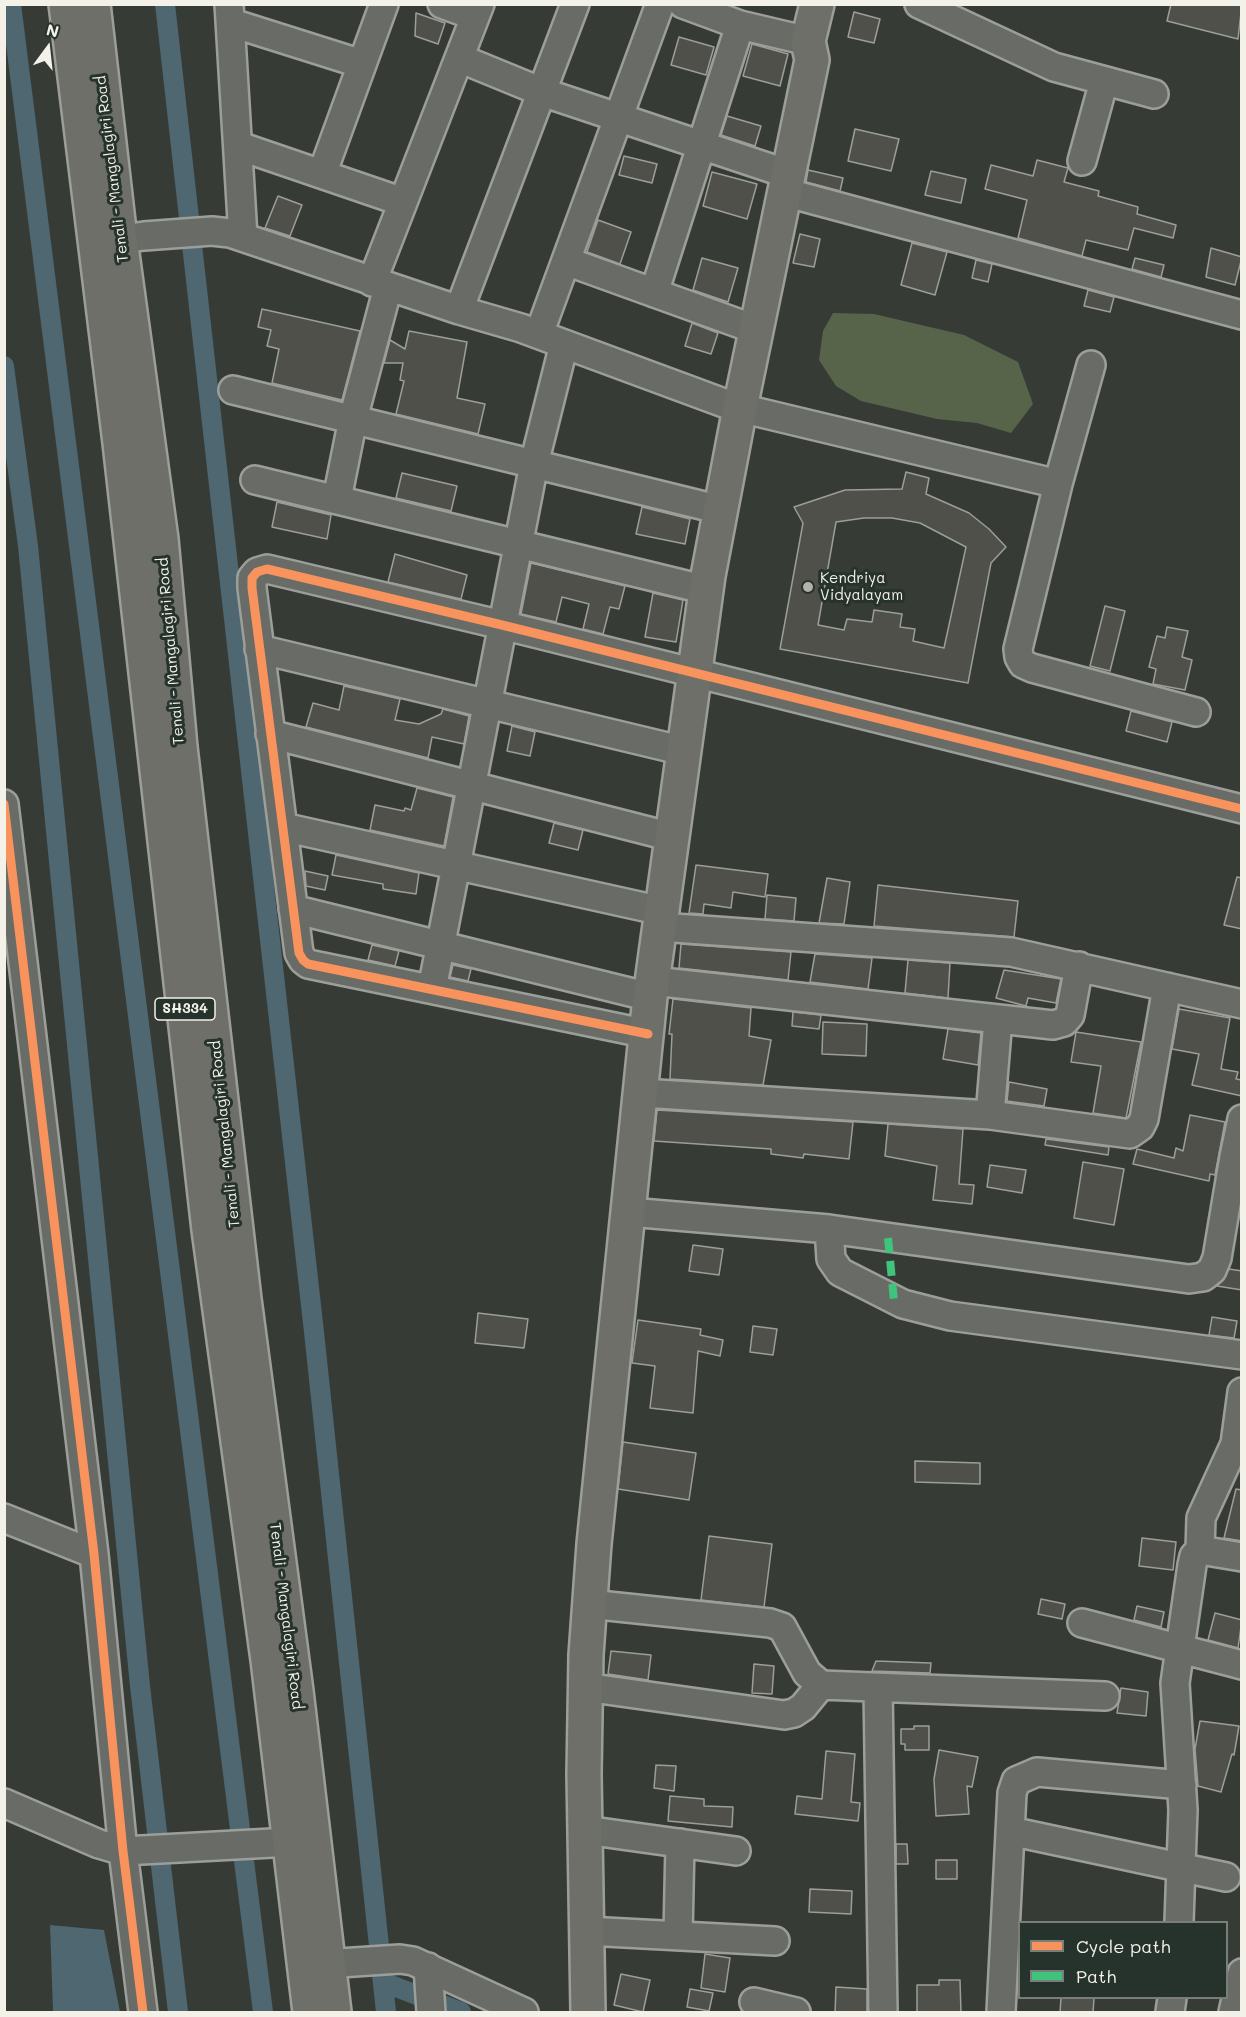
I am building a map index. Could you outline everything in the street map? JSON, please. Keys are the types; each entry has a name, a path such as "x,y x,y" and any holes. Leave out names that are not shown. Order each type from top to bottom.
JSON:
{"main road":[{"name":"SH334","path":"66,4 119,239 154,736 279,1843 327,1964 310,2013"},
{"name":"Tenali - Mangalagiri Road","path":"93,4 119,239 161,539 180,747 244,1299 295,1679 334,2013"},
{"path":"588,2013 585,1687 589,1604 651,989 706,590 810,50 821,5"}],"street":[{"path":"322,174 384,4"},
{"path":"338,499 380,284 403,202 477,10 442,4"},
{"path":"459,310 575,4"},
{"path":"432,989 534,464 551,339 566,261 660,4"},
{"path":"683,4 810,50"},
{"path":"919,4 1054,67 1154,94"},
{"path":"243,237 230,14 362,64"},
{"path":"654,293 740,25"},
{"path":"459,58 542,92 701,145 786,183 1242,315"},
{"path":"1082,161 1104,81"},
{"path":"239,146 403,202"},
{"path":"119,239 212,231 243,237 551,339 740,408 1058,484"},
{"path":"566,261 757,330"},
{"path":"1092,365 1058,484 1018,649 1023,664 1196,712"},
{"path":"233,390 721,510"},
{"path":"255,480 706,590"},
{"path":"648,1034 308,964 299,953 270,734 252,579 257,572 267,570 502,625 1242,810"},
{"path":"260,649 684,751"},
{"path":"270,734 672,837"},
{"path":"4,804 131,1851 143,2013"},
{"path":"283,826 455,865 661,919 1011,952 1242,1004"},
{"path":"293,909 441,945 651,989 1053,1025 1064,1022 1073,1006 1079,966"},
{"path":"642,1093 990,1115 1130,1134 1140,1127 1144,1119 1167,987"},
{"path":"990,1115 998,1019"},
{"path":"629,1212 829,1229 1189,1279 1203,1277 1212,1270 1217,1258 1238,1158 1242,1119"},
{"path":"829,1229 831,1259 840,1272 903,1304 950,1316 1242,1354"},
{"path":"1179,1921 1182,1785 1175,1689 1178,1650 1192,1565 1194,1556 1200,1550 1201,1518 1235,1444 1242,1392"},
{"path":"4,1518 94,1554"},
{"path":"1200,1550 1242,1557"},
{"path":"589,1604 770,1623 782,1627 807,1672 821,1685 1105,1696"},
{"path":"1082,1623 1242,1665"},
{"path":"585,1687 784,1715 794,1713 803,1707 821,1685"},
{"path":"878,1688 883,2013"},
{"path":"1001,2013 1012,1793 1016,1781 1025,1775 1037,1772 1182,1785"},
{"path":"4,1803 99,1844 131,1851 279,1843"},
{"path":"585,1830 736,1851"},
{"path":"1010,1831 1226,1877"},
{"path":"678,1936 680,1843"},
{"path":"587,1931 775,1941"},
{"path":"327,1964 400,1959 428,1968 524,2013"},
{"path":"428,1968 431,2013"},
{"path":"1233,2013 1242,1973"},
{"path":"754,2002 796,2013"}],"green space":[{"path":"833,313 874,314 964,335 1018,362 1033,404 1011,433 977,423 937,419 861,401 836,386 819,360 823,331"}],"water":[{"path":"50,1925 104,1930 120,2012 53,2011"}],"building":[{"path":"1171,4 1242,4 1238,39 1167,21"},
{"path":"854,12 880,19 874,43 848,37"},
{"path":"416,13 445,23 438,44 415,36"},
{"path":"679,37 714,47 706,75 671,65"},
{"path":"752,44 788,54 780,86 743,76"},
{"path":"727,116 761,126 755,146 721,135"},
{"path":"855,129 899,139 891,171 848,161"},
{"path":"624,156 657,164 652,183 619,175"},
{"path":"1037,160 1068,168 1064,182 1099,191 1098,196 1138,207 1137,214 1176,225 1173,238 1134,228 1128,250 1086,240 1082,256 1018,238 1027,200 985,189 991,165 1033,176"},
{"path":"808,170 843,178 840,191 806,182"},
{"path":"931,171 966,179 961,203 925,195"},
{"path":"712,172 757,184 747,219 703,206"},
{"path":"278,196 302,205 290,236 265,228"},
{"path":"598,220 631,232 620,264 587,252"},
{"path":"800,234 820,239 814,267 793,263"},
{"path":"912,243 947,252 935,295 901,285"},
{"path":"1211,248 1242,257 1235,285 1206,277"},
{"path":"702,258 738,268 728,302 693,290"},
{"path":"1135,258 1164,265 1161,277 1132,269"},
{"path":"976,260 992,264 988,282 972,278"},
{"path":"1088,290 1114,297 1110,312 1084,306"},
{"path":"262,309 360,331 342,400 272,383 279,349 267,346 271,330 258,327"},
{"path":"692,323 718,333 711,354 685,346"},
{"path":"409,331 467,342 457,398 485,404 478,434 396,414 404,381 400,380 403,363 384,363 390,340 405,349"},
{"name":"Kendriya Vidyalayam","path":"906,472 929,478 926,494 969,513 1006,547 991,563 968,683 780,649 803,523 794,507 845,490 902,489","holes":["864,518 892,518 920,523 966,547 944,648 913,641 915,629 900,627 902,614 874,610 872,622 847,619 844,630 818,625 836,522"]},
{"path":"402,473 457,486 451,511 396,498"},
{"path":"277,502 331,515 327,539 272,527"},
{"path":"642,507 690,519 685,544 636,534"},
{"path":"395,554 467,575 461,599 388,582"},
{"path":"531,563 625,586 619,609 610,607 603,634 583,629 589,604 562,597 556,622 521,614"},
{"path":"653,593 683,600 676,642 645,637"},
{"path":"1105,606 1125,611 1110,671 1090,666"},
{"path":"1167,627 1188,631 1182,657 1192,660 1185,690 1153,684 1156,669 1149,667 1157,636 1165,638"},
{"path":"344,686 400,699 395,720 419,724 441,714 443,709 469,716 464,744 432,737 428,758 306,727 313,703 339,710"},
{"path":"1131,711 1172,722 1167,742 1126,731"},
{"path":"512,726 535,732 530,756 507,751"},
{"path":"417,788 453,797 444,846 370,830 375,805 404,811 405,808 411,810"},
{"path":"554,823 583,830 578,850 549,843"},
{"path":"336,855 419,873 416,894 383,889 383,884 332,875"},
{"path":"696,865 768,874 765,897 733,892 731,908 704,904 703,914 689,913"},
{"path":"305,871 328,876 325,890 306,886"},
{"path":"1237,877 1242,878 1242,929 1224,925"},
{"path":"827,878 850,882 844,924 819,923"},
{"path":"878,885 1018,901 1014,937 874,926"},
{"path":"767,895 796,898 794,921 765,919"},
{"path":"681,944 791,952 788,980 679,968"},
{"path":"372,945 399,951 395,966 368,960"},
{"path":"815,954 872,958 868,989 810,982"},
{"path":"908,960 950,963 948,998 905,993"},
{"path":"453,965 471,969 468,981 450,977"},
{"path":"1004,970 1061,979 1056,1003 1028,998 1026,1006 996,998"},
{"path":"673,999 751,1008 749,1036 771,1040 763,1085 670,1079 672,1034 669,1034"},
{"path":"1179,1009 1230,1018 1221,1069 1238,1072 1236,1079 1242,1080 1242,1096 1192,1085 1199,1054 1172,1049"},
{"path":"793,1012 821,1015 819,1029 792,1026"},
{"path":"823,1022 867,1024 866,1056 822,1054"},
{"path":"948,1029 981,1033 978,1065 943,1059"},
{"path":"1076,1032 1141,1042 1126,1118 1093,1113 1101,1066 1071,1062"},
{"path":"1009,1082 1047,1089 1044,1106 1007,1101"},
{"path":"657,1110 853,1122 849,1159 804,1154 803,1158 771,1154 771,1149 654,1141"},
{"path":"1190,1115 1225,1122 1215,1175 1210,1174 1209,1181 1133,1164 1137,1149 1174,1158 1176,1148 1183,1151"},
{"path":"888,1124 963,1129 959,1184 974,1185 972,1204 933,1200 937,1166 885,1156"},
{"path":"1046,1139 1109,1147 1108,1155 1045,1145"},
{"path":"1083,1162 1124,1169 1114,1225 1074,1218"},
{"path":"990,1165 1026,1170 1022,1193 987,1187"},
{"path":"693,1245 723,1249 719,1275 689,1271"},
{"path":"1229,1269 1242,1271 1242,1290 1217,1286"},
{"path":"478,1313 528,1319 524,1348 475,1343"},
{"path":"1212,1317 1237,1321 1234,1338 1209,1335"},
{"path":"638,1320 701,1329 700,1335 723,1340 720,1356 698,1351 693,1413 650,1408 655,1366 632,1363"},
{"path":"753,1326 777,1329 773,1355 750,1352"},
{"path":"623,1442 696,1453 689,1500 618,1489"},
{"path":"915,1461 980,1463 980,1484 915,1482"},
{"path":"1236,1489 1242,1490 1242,1541 1224,1538"},
{"path":"709,1536 772,1544 764,1607 701,1600"},
{"path":"1142,1538 1176,1542 1173,1570 1139,1566"},
{"path":"1041,1599 1065,1604 1062,1619 1038,1614"},
{"path":"1137,1606 1164,1612 1161,1627 1134,1620"},
{"path":"1215,1613 1242,1620 1238,1648 1208,1640"},
{"path":"611,1651 651,1655 648,1680 608,1674"},
{"path":"876,1661 931,1663 930,1673 872,1671"},
{"path":"754,1664 774,1666 772,1694 752,1693"},
{"path":"1121,1688 1148,1692 1146,1716 1117,1713"},
{"path":"1200,1721 1239,1726 1234,1755 1232,1754 1221,1792 1198,1786 1195,1749"},
{"path":"914,1726 929,1726 929,1750 905,1750 905,1744 901,1744 901,1729 914,1729"},
{"path":"939,1750 978,1757 972,1787 967,1786 969,1814 936,1816 934,1779"},
{"path":"826,1751 855,1754 851,1802 860,1803 858,1821 795,1814 797,1796 822,1799"},
{"path":"656,1765 676,1766 674,1791 654,1788"},
{"path":"670,1796 704,1799 704,1806 733,1807 732,1827 668,1821"},
{"path":"896,1844 907,1844 908,1864 896,1864"},
{"path":"936,1860 957,1860 957,1879 936,1879"},
{"path":"810,1889 852,1891 851,1914 809,1912"},
{"path":"705,1954 730,1958 725,1992 701,1988"},
{"path":"621,1974 650,1980 643,2012 614,2005"},
{"path":"939,1980 960,1980 961,2013 917,2013 917,1985 939,1985"},
{"path":"836,1987 867,1989 867,2013 835,2013"},
{"path":"690,1989 713,1993 709,2011 687,2007"},
{"path":"1061,1999 1094,1999 1093,2013 1060,2013"}],"waterway":[{"path":"11,4 263,2012"},
{"path":"165,4 314,1332 386,2012"},
{"path":"4,366 28,546 140,1686 178,2012"},
{"path":"383,1982 461,2012"}],"marked path":[{"path":"888,1238 894,1301"}],"cycle path":[{"path":"648,1034 308,964 303,960 299,953 252,588 252,578 257,572 267,569 502,625 1242,809"},
{"path":"4,804 94,1554 123,1851 143,2012"}],"place":[{"name":"Kendriya Vidyalayam","path":"808,587"}]}
